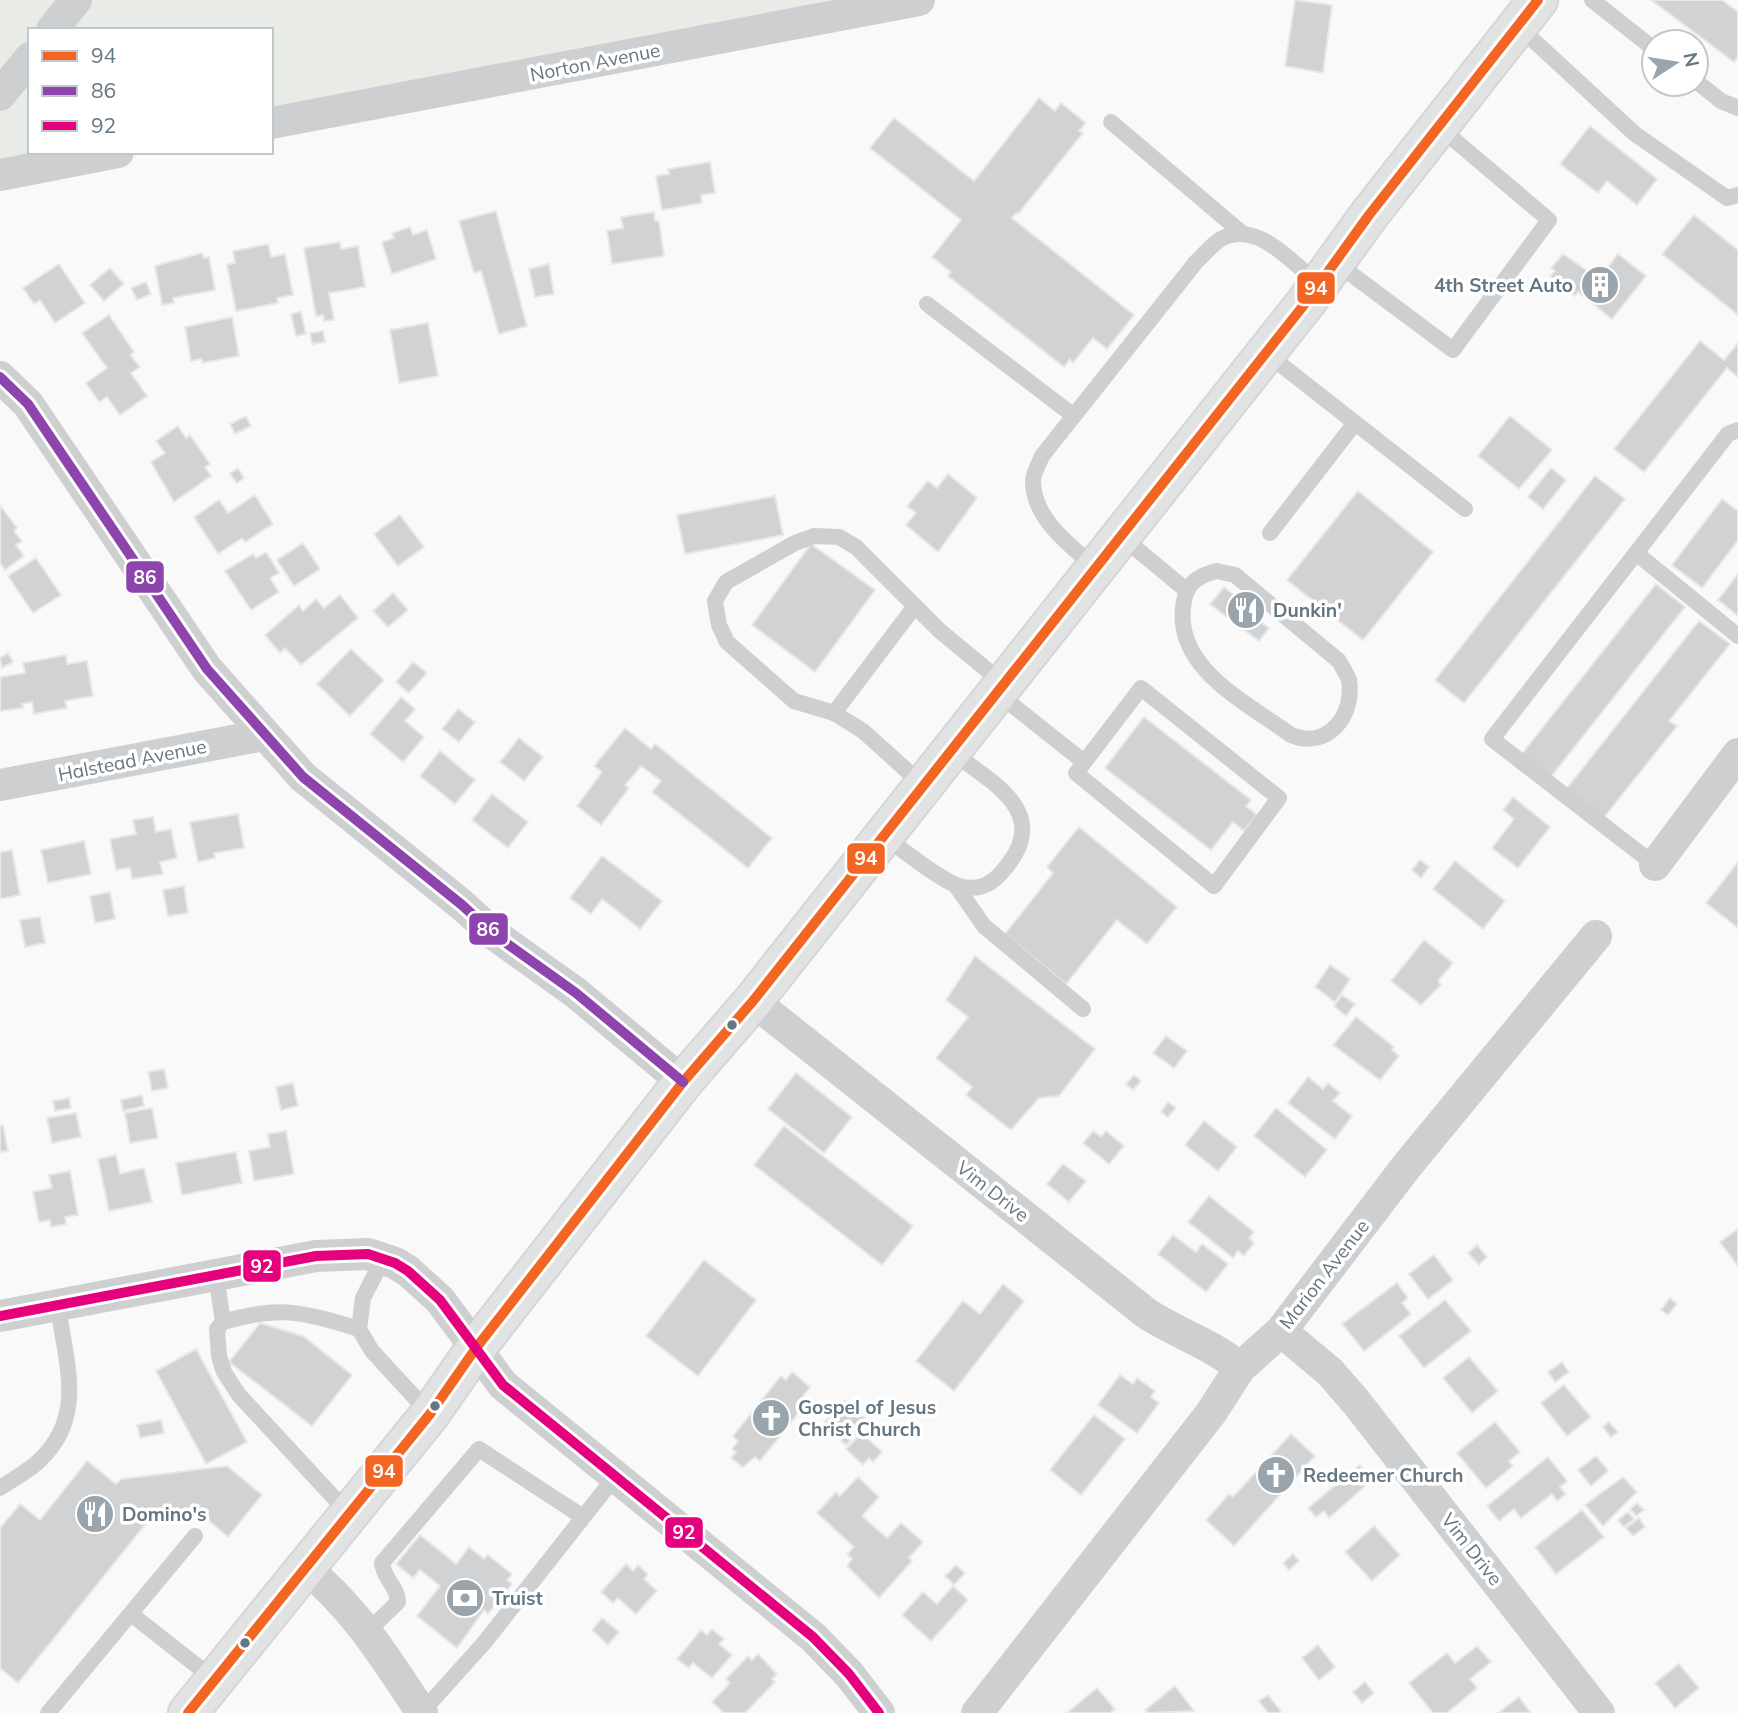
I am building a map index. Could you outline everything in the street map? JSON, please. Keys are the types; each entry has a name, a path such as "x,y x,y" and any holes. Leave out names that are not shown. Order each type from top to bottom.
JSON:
{"main road":[{"path":"188,1713 429,1414 476,1348 683,1082 754,1001 1266,353 1528,13"}],"street":[{"path":"54,28 76,0"},
{"name":"Norton Avenue","path":"273,123 919,0"},
{"path":"0,95 28,60"},
{"path":"0,175 108,154"},
{"path":"0,377 28,404 207,670 303,777 462,905 495,935 576,993 683,1082"},
{"name":"Halstead Avenue","path":"0,785 264,735"},
{"path":"1655,865 1738,754"},
{"name":"Marion Avenue","path":"976,1713 1211,1413 1240,1368 1281,1331 1406,1167 1596,936"},
{"name":"Vim Drive","path":"754,1001 1146,1312 1165,1326 1225,1355 1240,1368"},
{"path":"0,1316 346,1252 383,1259 408,1272 440,1300 503,1385 813,1637 849,1674 879,1713"},
{"name":"Vim Drive","path":"1281,1331 1330,1372 1356,1402 1599,1713"},
{"path":"305,1568 328,1586 367,1632 421,1713"}],"lane":[{"path":"1592,0 1640,38"},
{"path":"1528,13 1635,134 1727,198 1738,195"},
{"path":"1710,93 1738,108"},
{"path":"1111,122 1242,233 1264,240 1327,273 1453,349 1549,220 1439,127"},
{"path":"1096,568 1052,528 1039,505 1033,480 1042,456 1196,262 1220,240 1242,233"},
{"path":"927,304 1074,416"},
{"path":"1266,353 1465,509"},
{"path":"1270,533 1355,423"},
{"path":"1655,865 1492,739 1728,435 1738,430"},
{"path":"923,786 863,732 834,713 794,701 727,642 719,625 715,601 726,582 795,543 814,536 839,537 856,547 1000,689 1084,762"},
{"path":"1121,536 1186,590"},
{"path":"1636,553 1738,636"},
{"path":"1217,571 1235,575 1339,661 1349,679 1349,697 1334,729 1321,738 1304,740 1291,735 1205,672 1186,641 1181,615 1186,590 1200,575 1217,571"},
{"path":"834,713 915,606"},
{"path":"1141,688 1279,798 1214,886 1076,773 1084,762 1141,688"},
{"path":"950,751 1007,794 1020,813 1023,839 1014,859 993,882 975,889 956,886"},
{"path":"884,836 956,886 984,926 1083,1009"},
{"path":"383,1259 363,1298 359,1329 372,1351 429,1414"},
{"path":"216,1275 223,1322"},
{"path":"0,1488 38,1462 55,1444 65,1424 71,1403 58,1305"},
{"path":"349,1514 224,1372 217,1329 223,1322 278,1310 307,1314 359,1329"},
{"path":"367,1632 398,1602 395,1589 383,1572 382,1563 479,1449 583,1517"},
{"path":"421,1713 484,1643 615,1477"},
{"path":"48,1713 195,1536"},
{"path":"131,1614 215,1680"}],"shaded area":[{"path":"0,0 61,0 39,28 28,28 28,41 0,76"},
{"path":"87,0 849,0 273,110 273,28 66,28"},
{"path":"28,74 28,154 44,154 0,162 0,109"}],"building":[{"path":"1295,0 1332,5 1323,73 1285,66"},
{"path":"1651,0 1722,0 1738,12 1738,57 1734,62 1710,44 1710,28 1688,28"},
{"path":"1039,98 1055,111 1061,103 1086,123 1079,131 1083,133 1012,218 1134,315 1107,349 1093,338 1073,363 1070,359 1064,367 948,276 951,272 932,257 961,220 870,148 894,118 974,181"},
{"path":"1590,126 1657,179 1637,205 1607,181 1598,193 1560,164"},
{"path":"710,162 715,193 701,195 702,203 662,210 656,176 669,174 668,169"},
{"path":"496,211 527,326 499,334 481,271 474,273 459,221"},
{"path":"654,212 655,221 659,221 664,256 612,264 607,231 623,228 621,217"},
{"path":"1694,215 1738,250 1738,315 1662,254"},
{"path":"410,227 413,235 427,230 436,259 392,274 382,242 394,238 392,233"},
{"path":"340,242 341,249 358,246 365,287 329,293 334,320 324,321 323,315 316,316 304,248"},
{"path":"268,244 271,257 285,254 293,295 277,298 278,303 236,311 227,265 235,263 233,251"},
{"path":"202,253 204,258 209,257 215,290 173,298 174,303 162,305 155,266"},
{"name":"4th Street Auto","path":"1563,254 1599,279 1618,254 1646,276 1612,319 1578,292 1575,296 1550,276 1555,271 1551,268"},
{"path":"59,264 85,303 55,323 40,300 34,304 23,288"},
{"path":"549,264 554,294 535,297 529,269"},
{"path":"110,268 124,284 104,301 90,285"},
{"path":"146,282 151,294 137,300 131,288"},
{"path":"301,312 306,334 296,336 291,314"},
{"path":"109,315 134,352 130,355 140,367 131,373 147,396 120,415 107,397 99,402 86,383 107,368 82,333"},
{"path":"232,317 239,356 202,363 202,359 191,361 185,327"},
{"path":"428,323 438,376 399,383 390,330"},
{"path":"323,331 325,342 312,344 310,333"},
{"path":"1700,341 1724,360 1738,343 1738,377 1727,368 1644,472 1614,449"},
{"path":"246,416 251,426 235,434 230,424"},
{"path":"1510,416 1552,450 1519,489 1478,456"},
{"path":"178,426 186,438 190,435 210,464 205,467 211,476 174,502 151,462 165,453 156,441"},
{"path":"238,468 244,478 237,483 230,474"},
{"path":"1551,468 1566,480 1543,509 1528,497"},
{"path":"948,474 977,498 938,552 906,525 916,513 907,506 928,481 937,488"},
{"path":"1595,476 1625,499 1464,703 1435,680"},
{"path":"1358,491 1433,552 1363,640 1287,580"},
{"path":"255,495 273,524 245,542 242,538 218,554 194,517 219,500 228,513"},
{"path":"775,496 783,535 685,554 677,515"},
{"path":"1722,499 1738,511 1738,540 1702,588 1672,565"},
{"path":"0,505 17,528 14,531 22,541 16,545 24,556 5,570 0,563"},
{"path":"400,515 424,547 398,566 374,534"},
{"path":"303,543 320,569 294,586 277,560"},
{"path":"811,544 875,590 815,672 752,625"},
{"path":"266,552 279,573 270,578 279,592 251,610 225,571 253,554 256,558"},
{"path":"36,558 61,595 33,613 8,576"},
{"path":"1738,574 1738,616 1718,600"},
{"path":"1656,584 1685,607 1550,778 1521,755"},
{"path":"1224,587 1239,599 1243,595 1251,602 1244,610 1269,628 1259,641 1210,604"},
{"path":"393,593 408,610 388,627 373,611"},
{"path":"340,595 358,618 301,665 285,648 280,653 265,635 299,605 303,611 316,599 324,608"},
{"path":"1699,621 1730,644 1669,721 1677,726 1601,821 1564,792"},
{"path":"351,649 384,680 350,716 317,684"},
{"path":"8,653 13,662 2,668 0,658"},
{"path":"66,655 67,664 87,661 93,696 65,701 67,708 34,714 32,702 22,704 23,708 0,711 0,677 25,673 23,663"},
{"path":"413,662 427,673 409,693 396,682"},
{"path":"401,697 415,709 405,721 424,737 403,762 370,734"},
{"path":"458,709 475,722 459,742 442,729"},
{"path":"1144,717 1251,800 1246,806 1257,815 1244,831 1233,822 1211,850 1105,768"},
{"path":"625,728 651,749 655,744 772,838 748,868 652,792 661,781 641,766 625,785 629,788 601,825 577,806 602,772 594,766"},
{"path":"519,738 543,757 524,781 500,762"},
{"path":"440,751 475,780 455,804 420,776"},
{"path":"492,794 528,822 508,848 472,820"},
{"path":"1513,797 1550,827 1518,868 1492,848 1514,819 1503,810"},
{"path":"238,814 244,848 214,853 215,858 198,862 190,822"},
{"path":"153,817 156,832 171,829 177,858 160,862 163,874 132,879 130,868 116,870 110,839 136,834 133,820"},
{"path":"1079,827 1177,907 1147,944 1117,920 1066,984 1005,934 1053,873 1047,867"},
{"path":"84,841 91,874 48,883 41,850"},
{"path":"12,850 20,895 0,899 0,852"},
{"path":"602,856 662,901 640,929 602,899 591,914 570,898"},
{"path":"1420,860 1429,867 1421,878 1412,870"},
{"path":"1455,861 1505,901 1483,929 1433,889"},
{"path":"1738,862 1738,928 1706,903"},
{"path":"184,886 188,913 168,916 163,890"},
{"path":"110,892 115,919 95,923 90,896"},
{"path":"40,917 45,943 25,947 20,920"},
{"path":"1424,940 1453,963 1438,981 1441,985 1421,1005 1391,981"},
{"path":"975,956 1095,1049 1059,1096 1039,1098 1011,1130 966,1095 972,1087 936,1058 968,1017 946,1000"},
{"path":"1330,965 1350,979 1335,1002 1315,987"},
{"path":"1342,995 1355,1004 1346,1016 1334,1006"},
{"path":"1356,1017 1394,1047 1392,1050 1399,1056 1380,1080 1333,1045"},
{"path":"1166,1036 1187,1051 1174,1068 1153,1053"},
{"path":"164,1069 168,1088 152,1091 148,1072"},
{"path":"796,1073 852,1117 824,1153 768,1109"},
{"path":"1134,1075 1141,1081 1133,1090 1126,1084"},
{"path":"1308,1077 1323,1089 1328,1083 1340,1093 1333,1101 1352,1116 1335,1139 1288,1103"},
{"path":"293,1083 298,1106 281,1110 276,1087"},
{"path":"142,1095 144,1106 123,1111 121,1100"},
{"path":"69,1098 71,1108 55,1111 53,1101"},
{"path":"1168,1102 1176,1108 1168,1117 1161,1112"},
{"path":"152,1108 158,1138 130,1143 125,1113"},
{"path":"1276,1108 1327,1150 1305,1177 1254,1136"},
{"path":"76,1113 81,1137 52,1143 47,1118"},
{"path":"1204,1121 1237,1147 1218,1171 1185,1145"},
{"path":"3,1125 8,1151 0,1152 0,1126"},
{"path":"784,1126 913,1226 882,1265 754,1165"},
{"path":"286,1131 294,1174 254,1181 249,1151 270,1147 268,1134"},
{"path":"1093,1131 1101,1137 1106,1131 1124,1146 1109,1164 1083,1143"},
{"path":"236,1152 242,1183 182,1195 176,1163"},
{"path":"116,1155 120,1174 144,1168 152,1202 109,1211 98,1159"},
{"path":"1063,1164 1086,1181 1069,1202 1047,1184"},
{"path":"70,1171 78,1215 65,1217 66,1224 51,1227 50,1220 39,1222 33,1192 52,1188 49,1175"},
{"path":"1209,1196 1254,1232 1249,1238 1254,1243 1244,1256 1238,1251 1233,1258 1188,1222"},
{"path":"1738,1229 1738,1266 1720,1242"},
{"path":"1173,1235 1196,1252 1202,1244 1228,1264 1206,1292 1158,1254"},
{"path":"1477,1245 1487,1257 1479,1265 1468,1253"},
{"path":"1434,1255 1453,1280 1428,1299 1409,1274"},
{"path":"704,1260 756,1300 698,1376 646,1336"},
{"path":"1397,1283 1408,1298 1402,1303 1411,1314 1364,1351 1342,1324"},
{"path":"1003,1284 1024,1301 954,1391 916,1361 963,1301 980,1314"},
{"path":"1670,1298 1677,1304 1668,1315 1661,1310"},
{"path":"1445,1300 1471,1331 1424,1368 1399,1336"},
{"path":"260,1323 303,1336 352,1375 312,1426 229,1362"},
{"path":"196,1349 247,1442 206,1464 156,1371"},
{"path":"1469,1357 1498,1391 1472,1413 1443,1378"},
{"path":"1562,1362 1569,1372 1555,1382 1548,1372"},
{"name":"Gospel of Jesus Christ Church","path":"792,1372 810,1387 803,1396 809,1400 760,1461 755,1457 743,1467 731,1458 736,1452 732,1449 738,1441 733,1436 781,1376 786,1380"},
{"path":"1120,1375 1133,1384 1137,1378 1155,1391 1151,1397 1159,1403 1137,1433 1098,1405"},
{"path":"1564,1385 1591,1417 1567,1436 1541,1403"},
{"path":"845,1400 868,1421 846,1445 823,1424"},
{"path":"1094,1415 1125,1439 1081,1495 1050,1470"},
{"path":"161,1420 164,1433 140,1438 137,1425"},
{"path":"1495,1422 1520,1452 1509,1461 1513,1466 1486,1488 1457,1453"},
{"path":"1609,1422 1618,1432 1611,1437 1603,1427"},
{"path":"862,1433 882,1452 873,1462 869,1458 863,1465 846,1449"},
{"name":"Redeemer Church","path":"1291,1434 1315,1456 1234,1546 1206,1520 1229,1494 1233,1497"},
{"path":"1596,1456 1608,1471 1591,1486 1578,1470"},
{"path":"1548,1457 1567,1481 1560,1487 1566,1494 1557,1501 1552,1494 1521,1518 1514,1509 1499,1521 1487,1506"},
{"path":"87,1461 116,1484 121,1479 227,1466 262,1495 228,1537 202,1515 148,1521 18,1683 0,1668 0,1528 20,1504 40,1520"},
{"path":"1360,1465 1372,1480 1329,1518 1324,1511 1316,1517 1308,1508"},
{"path":"858,1477 879,1497 862,1516 887,1538 901,1523 923,1542 909,1558 912,1561 879,1598 847,1566 852,1559 847,1554 854,1547 817,1513 836,1492 840,1496"},
{"path":"1623,1477 1637,1492 1603,1526 1585,1505"},
{"path":"1637,1503 1644,1510 1636,1516 1630,1509"},
{"path":"1582,1510 1604,1537 1556,1574 1535,1547"},
{"path":"1628,1512 1634,1519 1624,1527 1618,1520"},
{"path":"1639,1518 1645,1527 1633,1536 1626,1528"},
{"path":"1374,1526 1400,1555 1372,1581 1345,1552"},
{"name":"Truist","path":"420,1535 456,1564 469,1547 484,1559 488,1555 512,1574 507,1580 512,1584 488,1614 484,1610 457,1648 417,1616 440,1586 420,1570 413,1578 396,1564"},
{"path":"1293,1554 1299,1561 1289,1570 1283,1563"},
{"path":"626,1564 633,1571 638,1565 648,1574 644,1579 657,1591 636,1614 618,1598 613,1603 601,1592"},
{"path":"956,1565 965,1573 954,1585 945,1576"},
{"path":"953,1586 968,1600 931,1641 902,1615 923,1592 937,1604"},
{"path":"602,1618 619,1632 608,1645 592,1630"},
{"path":"712,1629 724,1639 719,1644 732,1655 712,1678 693,1663 689,1668 677,1659 701,1630 707,1635"},
{"path":"1318,1645 1335,1667 1319,1680 1302,1658"},
{"path":"1477,1646 1491,1662 1470,1679 1477,1688 1447,1713 1433,1713 1409,1683 1447,1653 1455,1663"},
{"path":"758,1654 777,1674 772,1679 775,1682 745,1713 724,1713 712,1702 730,1683 726,1679 748,1656 752,1660"},
{"path":"1679,1664 1699,1688 1675,1708 1655,1683"},
{"path":"1365,1682 1374,1693 1362,1703 1353,1692"},
{"path":"1175,1686 1194,1711 1148,1713 1145,1710"},
{"path":"1097,1688 1115,1709 1110,1713 1067,1713"},
{"path":"1268,1695 1281,1711 1268,1713 1259,1701"},
{"path":"1519,1697 1531,1713 1498,1713"}],"transit line":[{"name":"94","path":"188,1713 430,1414 476,1348 683,1082 753,1001 1307,301 1369,215 1538,0"},
{"name":"86","path":"0,377 28,404 207,669 303,777 462,905 495,935 576,993 683,1082"},
{"name":"92","path":"0,1316 316,1256 368,1254 395,1263 440,1300 503,1385 813,1637 849,1674 879,1713"}],"place":[{"name":"4th Street Auto","path":"1600,285"},
{"name":"Dunkin'","path":"1246,610"},
{"name":"Gospel of Jesus Christ Church","path":"771,1418"},
{"name":"Redeemer Church","path":"1276,1475"},
{"name":"Domino's","path":"95,1514"},
{"name":"Truist","path":"465,1598"}]}
